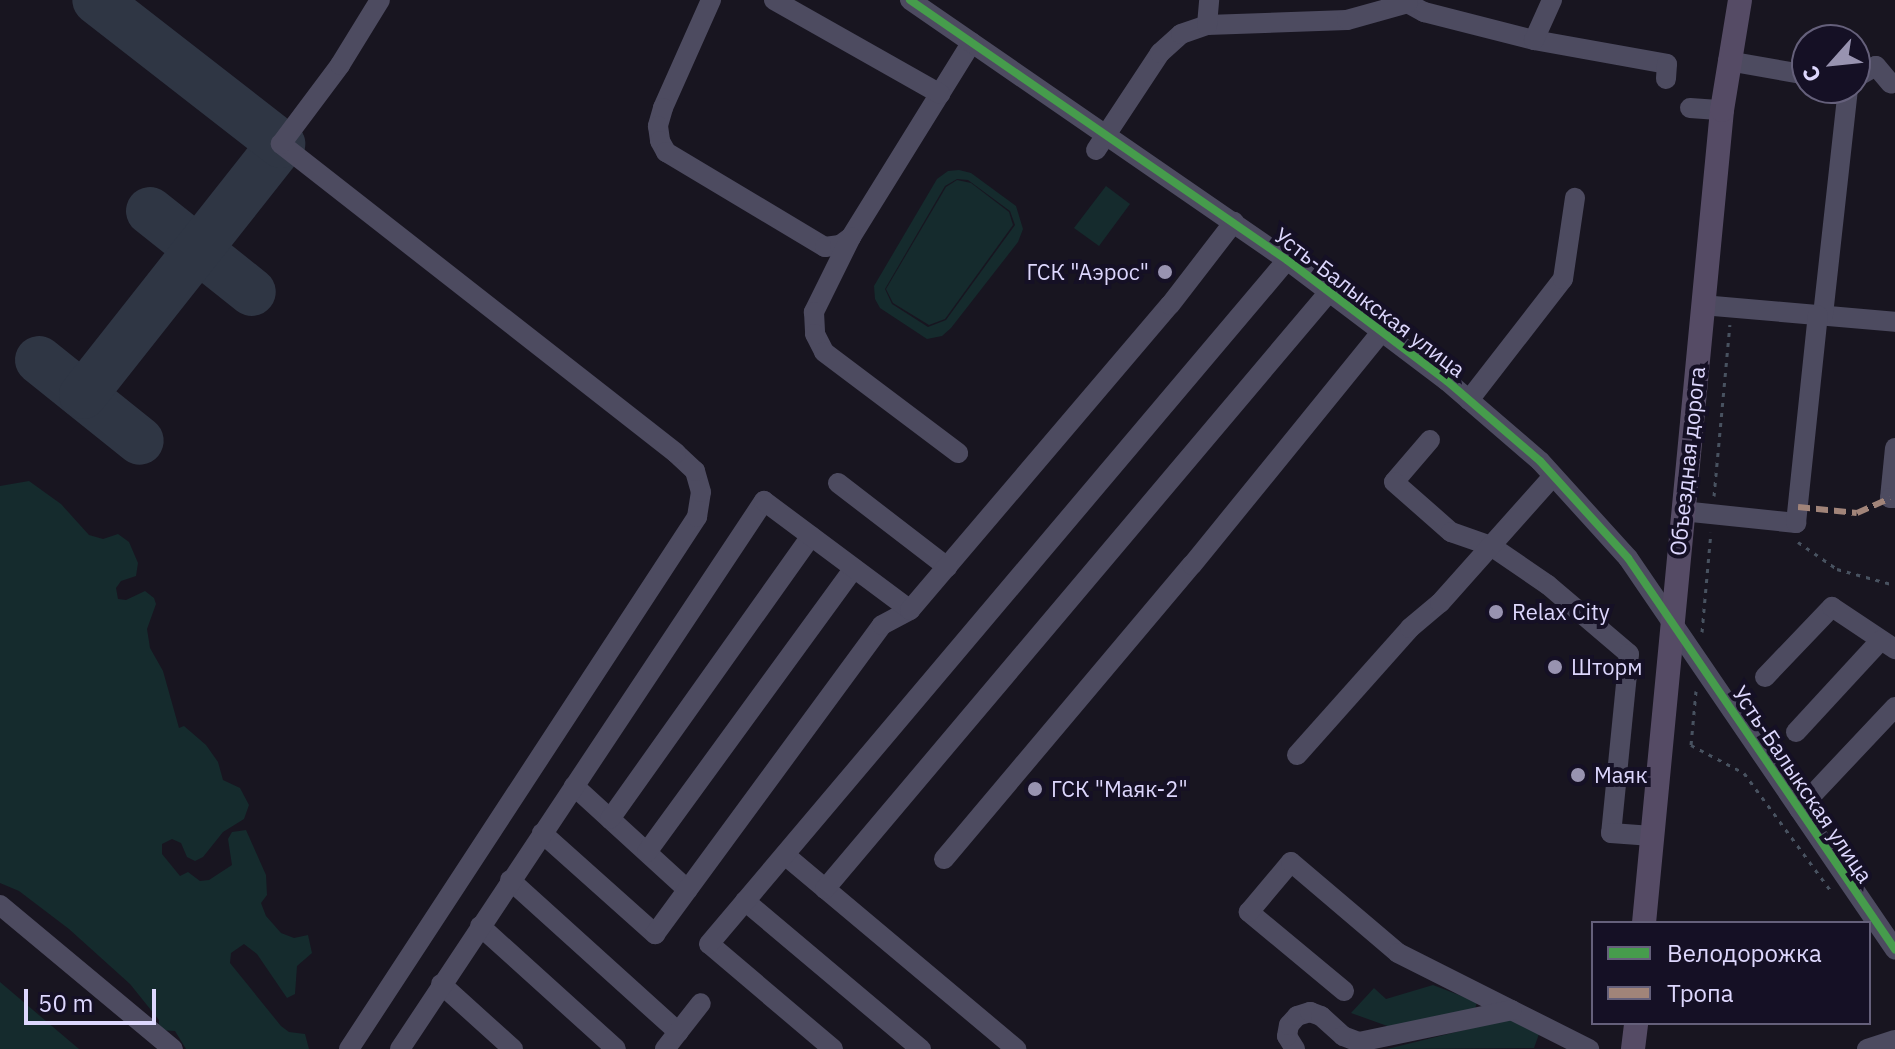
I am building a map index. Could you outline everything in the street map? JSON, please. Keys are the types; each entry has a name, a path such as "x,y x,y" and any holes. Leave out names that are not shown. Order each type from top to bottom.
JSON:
{"main road":[{"name":"Объездная дорога","path":"1644,921 1722,110 1740,0"},
{"path":"1633,1049 1636,1025"}],"street":[{"path":"349,1049 697,517 701,492 695,471 676,453 281,144 340,65 380,0"},
{"path":"711,0 663,108 658,126 660,141 666,152 812,243 825,247 840,245 851,237"},
{"path":"774,0 940,94"},
{"name":"Усть-Балыкская улица","path":"910,0 972,42 1102,142 1234,222 1287,260 1469,400 1553,476 1628,558 1895,950"},
{"path":"1207,25 1209,0"},
{"path":"1534,40 1552,0"},
{"path":"1102,142 1160,53 1181,34 1207,25 1332,22 1416,4 1534,40 1667,64 1666,79"},
{"path":"958,453 824,352 815,334 814,312 851,237 972,42"},
{"path":"1728,61 1791,72"},
{"path":"1871,69 1876,66 1891,84"},
{"path":"1682,511 1796,523 1846,104"},
{"path":"1690,108 1722,110"},
{"path":"1469,400 1563,279 1575,198"},
{"path":"542,833 655,934 882,625 910,610 1170,305 1234,222"},
{"path":"833,1049 709,944 1287,260"},
{"path":"825,889 1329,292"},
{"path":"1702,305 1895,322"},
{"path":"944,859 1250,496 1382,331"},
{"path":"1430,440 1394,482 1451,532 1491,546 1548,585 1629,654 1611,833 1652,836"},
{"path":"1895,448 1890,498 1895,498"},
{"path":"1297,755 1410,628 1440,603 1553,476"},
{"path":"838,483 947,567"},
{"path":"400,1049 764,501 910,610"},
{"path":"610,819 811,536"},
{"path":"647,852 854,568"},
{"path":"1765,677 1832,607 1888,644 1796,732"},
{"path":"1799,809 1895,707"},
{"path":"574,786 688,890"},
{"path":"785,855 1016,1049"},
{"path":"1344,991 1249,912 1291,862 1398,953 1512,1010 1554,1042 1589,1049"},
{"path":"510,880 678,1032"},
{"path":"745,901 921,1049"},
{"path":"0,905 173,1049"},
{"path":"480,926 616,1049"},
{"path":"441,984 513,1049"},
{"path":"665,1049 701,1003"},
{"path":"1295,1049 1287,1036 1289,1025 1297,1016 1310,1012 1321,1016 1343,1036 1368,1045 1512,1010"},
{"path":"1867,1049 1895,1040"}],"path":[{"path":"1796,523 1799,545 1837,569 1895,585"},
{"path":"1691,745 1744,773 1836,896"}],"green space":[{"path":"948,171 971,173 1016,206 1023,229 1018,242 951,328 942,336 927,339 880,308 875,299 874,286 937,179","holes":["957,179 968,180 1010,211 1015,225 946,320 928,327 892,304 885,289 945,186"]},
{"path":"957,180 971,183 1009,212 1013,225 945,319 929,325 893,303 886,289 946,187"},
{"path":"1106,186 1130,204 1099,246 1074,228"},
{"path":"29,481 61,504 89,535 103,539 118,534 129,542 138,563 136,576 121,581 116,588 118,599 126,600 145,591 154,598 156,604 147,629 150,648 163,671 179,728 184,726 206,745 218,762 223,780 240,788 249,805 244,819 223,832 203,857 195,861 187,857 181,843 172,839 162,844 162,854 180,876 188,872 200,881 209,880 232,865 228,839 232,832 246,830 266,875 267,895 261,903 266,916 281,933 294,938 308,935 312,953 297,966 295,994 287,998 257,954 244,944 231,953 230,963 281,1026 289,1032 305,1034 309,1049 186,1049 175,1031 159,1030 159,1020 130,984 69,929 19,891 0,883 0,486"},
{"path":"0,982 79,1049 0,1049"},
{"path":"1433,985 1477,1002 1475,1009 1393,1028 1351,1013 1374,988 1386,999"},
{"path":"1509,1019 1539,1034 1534,1048 1387,1049"}],"taxiway":[{"path":"83,395 281,144 96,0"},
{"path":"150,211 252,292"},
{"path":"39,360 140,441"}],"marked path":[{"path":"1798,507 1857,513 1890,498"}],"cycle path":[{"path":"910,0 1287,260 1447,381 1540,461 1628,558 1895,950"}],"place":[{"name":"ГСК \"Аэрос\"","path":"1165,272"},
{"name":"Relax City","path":"1496,612"},
{"name":"Шторм","path":"1555,667"},
{"name":"Маяк","path":"1578,775"},
{"name":"ГСК \"Маяк-2\"","path":"1035,789"}]}
